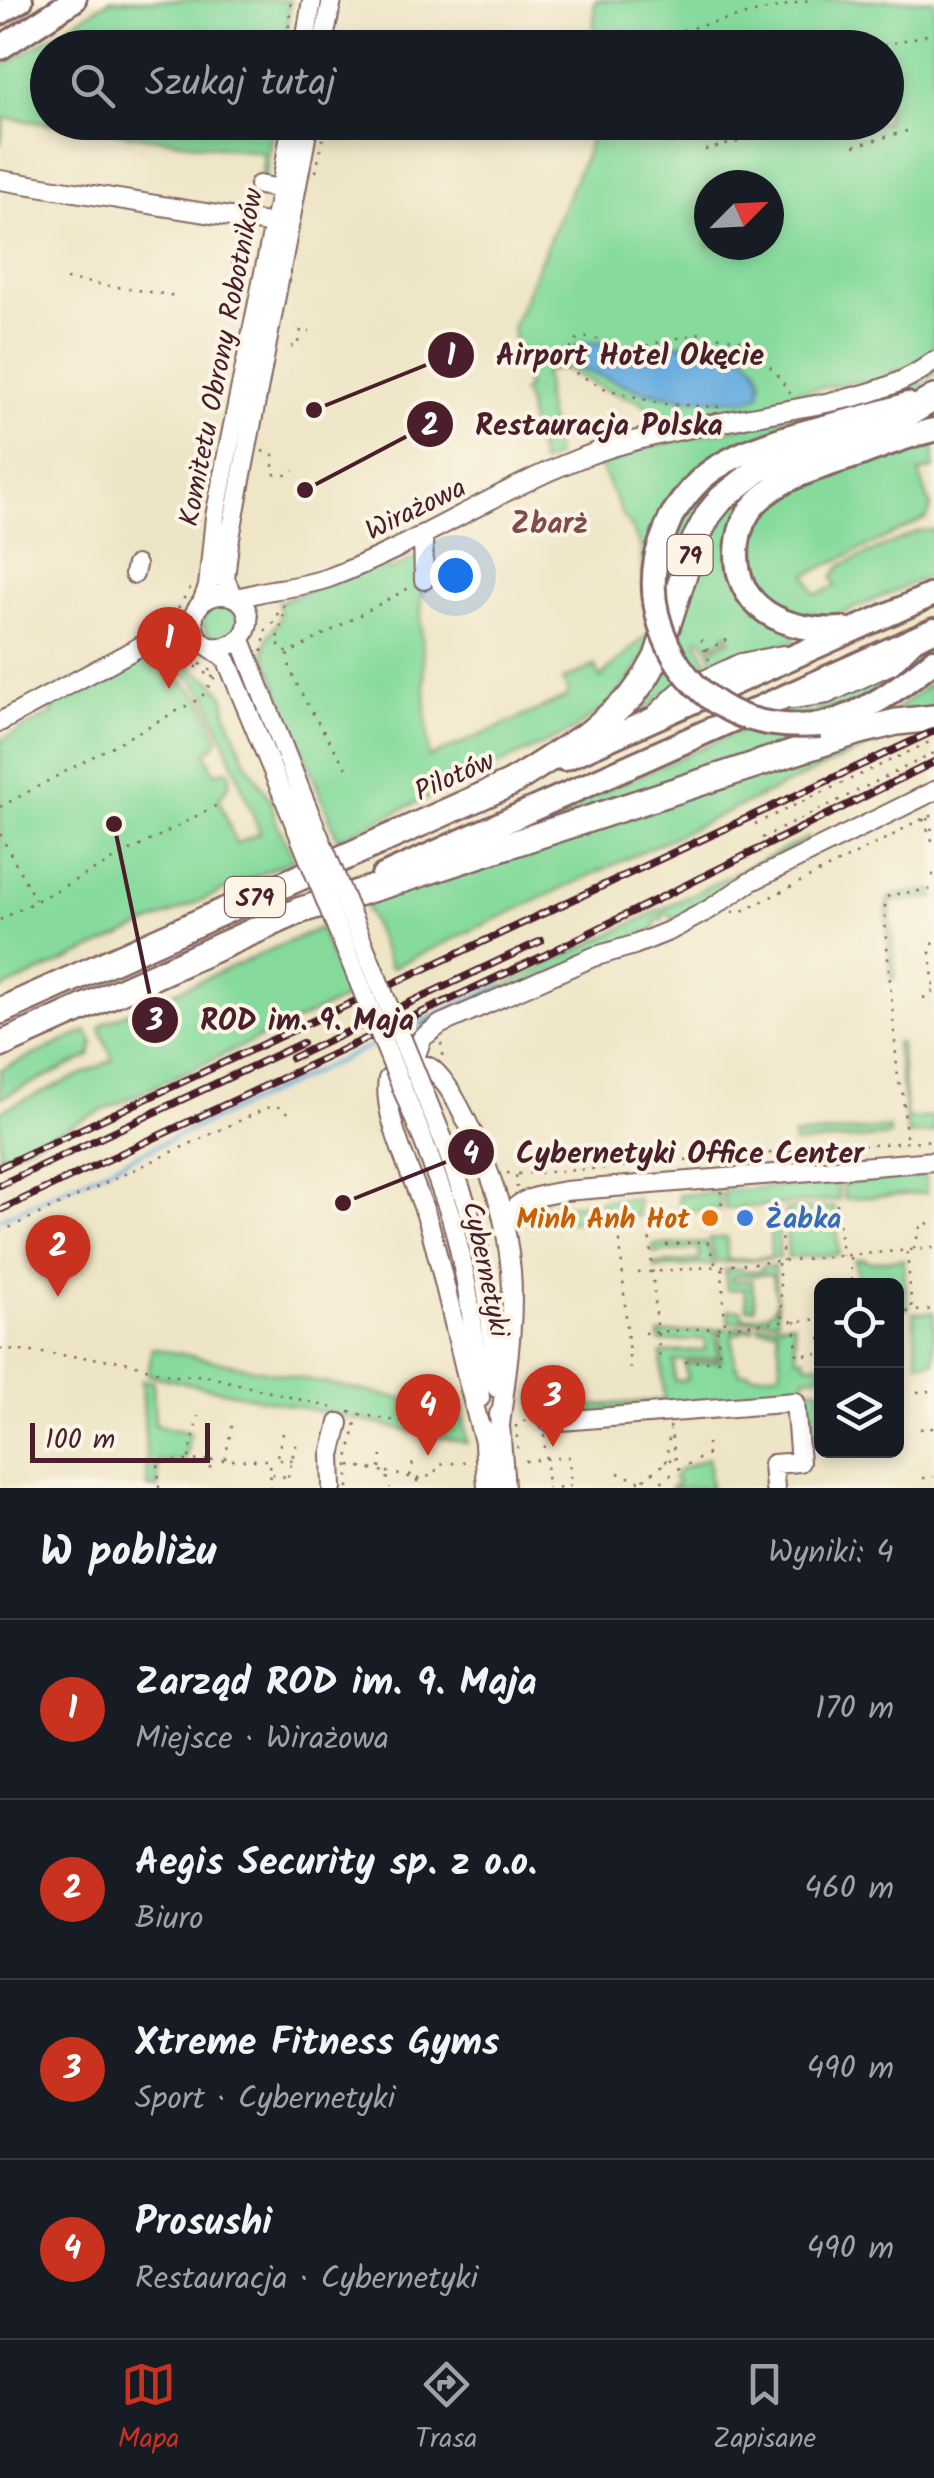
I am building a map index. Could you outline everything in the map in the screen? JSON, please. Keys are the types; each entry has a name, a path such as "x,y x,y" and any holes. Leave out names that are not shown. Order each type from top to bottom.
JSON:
{"highway":[{"name":"79","path":"510,782 591,732 632,696 657,657 695,540 722,498 758,470 806,450 870,432 934,396"},
{"path":"302,910 856,732 934,718"},
{"name":"Pilotów","path":"0,1011 510,782"},
{"name":"S79","path":"0,1045 302,910"}],"main road":[{"path":"0,48 74,0"},
{"path":"934,396 769,443 713,470 697,483 672,515 656,559 654,590 664,636 678,664 708,696 739,715 779,725 820,724 854,714 878,701 934,660"},
{"path":"866,624 846,629 808,628 770,616 746,592 738,573 739,532 756,502 794,478 934,430"},
{"name":"Pilotów","path":"510,782 934,594"},
{"path":"302,910 927,633"}],"street":[{"path":"307,30 312,0"},
{"path":"326,30 332,0"},
{"path":"13,4 32,27"},
{"name":"Komitetu Obrony Robotników","path":"198,609 208,587 215,517 289,140"},
{"name":"Komitetu Obrony Robotników","path":"234,597 225,578 228,543 306,140"},
{"path":"0,180 274,224"},
{"path":"258,186 281,189"},
{"name":"Wirażowa","path":"248,616 282,597 389,554 535,478 592,454 642,438 800,408 889,386 934,360"},
{"path":"422,581 423,534"},
{"name":"Wirażowa","path":"234,597 271,590 282,597"},
{"path":"0,722 146,645 220,595 234,597 248,616 248,626 240,640 228,647 184,637 146,645"},
{"path":"198,609 204,642 222,653 230,666 295,801"},
{"path":"240,640 295,801"},
{"path":"483,1438 428,1222 388,1104 387,1082 396,1070 429,1064 438,1026 593,957 672,930 750,882 934,792"},
{"name":"Cybernetyki","path":"295,801 368,981 435,1169 460,1214 483,1271 508,1422"},
{"name":"Cybernetyki","path":"429,1064 459,1108 496,1176 512,1284 505,1488"},
{"path":"496,1176 511,1190 565,1191 934,1161"},
{"path":"504,1225 518,1203 565,1191"},
{"name":"Cybernetyki","path":"460,1214 488,1488"},
{"path":"545,1421 669,1420 795,1402 800,1462 773,1464 775,1488"},
{"path":"332,1488 331,1456 347,1423"}],"path":[{"path":"289,30 292,0"},
{"path":"686,30 810,0"},
{"path":"904,40 934,33"},
{"path":"314,177 322,140"},
{"path":"705,150 745,140"},
{"path":"854,146 877,140"},
{"path":"231,264 250,263"},
{"path":"66,279 176,296"},
{"path":"291,346 298,347 301,330 310,332"},
{"path":"732,421 725,408 661,404 606,389 568,369 568,353 577,338 591,337 632,349 700,333 745,341 775,372 800,408"},
{"path":"258,450 273,455 273,474 288,476 294,471"},
{"path":"288,654 422,581"},
{"path":"173,614 194,582"},
{"path":"282,597 285,609 276,643 288,654 287,663 300,689 346,768"},
{"path":"261,658 266,630 279,615 282,597"},
{"path":"705,650 729,639 728,636"},
{"path":"704,640 701,641 714,670"},
{"path":"175,643 178,650 213,672"},
{"path":"169,644 175,654 212,678 222,676"},
{"path":"213,672 219,670"},
{"path":"0,808 201,698 213,672"},
{"path":"755,824 934,740"},
{"path":"762,838 934,753"},
{"path":"0,920 221,803"},
{"path":"725,914 744,910 923,816 934,815"},
{"path":"923,816 934,835"},
{"path":"923,816 934,845"},
{"path":"0,834 36,901"},
{"path":"906,1138 885,920 887,899 895,892 934,888"},
{"path":"923,998 934,989 930,952 934,942"},
{"path":"429,1064 441,1053 437,1034"},
{"path":"0,1232 267,1108 280,1106 293,1116"},
{"path":"496,1176 934,1140"},
{"path":"516,1174 516,1186"},
{"path":"721,1190 722,1212"},
{"path":"837,1203 842,1256"},
{"path":"779,1207 783,1322"},
{"path":"650,1218 660,1361"},
{"path":"623,1220 620,1241 630,1369 626,1369"},
{"path":"914,1250 922,1224 934,1223"},
{"path":"666,1245 707,1242 719,1267 726,1327"},
{"path":"638,1274 934,1248"},
{"path":"907,1251 912,1311"},
{"path":"850,1256 851,1278"},
{"path":"904,1312 934,1309"},
{"path":"644,1334 814,1320"},
{"path":"794,1321 797,1356 814,1355"},
{"path":"686,1362 720,1360 717,1327"},
{"path":"0,1348 122,1362 174,1376 202,1375 428,1428"},
{"path":"917,1392 932,1391"},
{"path":"189,1461 198,1416"},
{"path":"522,1420 545,1421 546,1459 551,1488 571,1486 569,1458 546,1459 525,1461"},
{"path":"669,1420 678,1469"},
{"path":"666,1463 669,1420"},
{"path":"225,1460 234,1422"},
{"path":"508,1422 518,1454"},
{"path":"347,1423 348,1488"},
{"path":"920,1429 934,1428"},
{"path":"276,1460 283,1433"},
{"path":"656,1487 678,1469 708,1455 707,1443"},
{"path":"270,1474 289,1478 295,1446 303,1444"},
{"path":"379,1471 382,1454"},
{"path":"645,1485 647,1476 675,1456"},
{"path":"410,1477 414,1458"},
{"path":"210,1460 210,1473"},
{"path":"269,1460 270,1488"},
{"path":"159,1488 158,1462 293,1460"},
{"path":"348,1464 417,1479 434,1475 438,1465 472,1461"},
{"path":"660,1468 672,1473"},
{"path":"386,1472 390,1488"},
{"path":"618,1473 645,1485"},
{"path":"647,1476 664,1480"},
{"path":"923,1478 934,1477"},
{"path":"417,1479 418,1488"}],"green space":[{"path":"110,0 290,0 287,30 61,30"},
{"path":"595,0 934,0 934,354 901,373 893,370 896,375 864,389 862,381 797,392 775,406 650,429 645,403 606,390 563,368 544,372 556,457 541,464 522,392 527,388 512,328 590,140 904,140 904,30 594,30"},
{"path":"30,49 30,121 5,118 0,146 0,68"},
{"path":"168,140 271,140 265,180 261,180 264,153"},
{"path":"934,368 934,374 921,382 925,389 709,460 684,480 664,511 653,638 639,666 614,700 574,730 338,839 265,655 267,638 279,617 278,602 383,562 389,571 421,555 429,758 567,697 563,680 595,666 602,678 649,633 640,546 598,462 627,456 626,451 804,413"},
{"path":"934,438 934,468 919,473 931,507 927,518 806,575 816,595 836,586 832,577 842,565 919,531 934,530 934,574 846,612 822,618 794,617 761,598 744,559 756,516 791,488"},
{"path":"756,461 664,607 662,556 686,508 724,472"},
{"path":"758,479 773,480 728,562 794,633 795,641 716,667 709,650 731,640 728,633 727,638 707,647 702,638 697,640 709,665 700,669 702,673 666,692 651,706 620,719 718,516"},
{"path":"221,603 233,609 239,621 233,633 221,639 209,633 203,621 209,609"},
{"path":"933,644 934,651 862,701 814,716 817,709 835,702 834,698 869,686 868,682"},
{"path":"167,647 171,655 213,682 224,696 245,760 270,799 294,859 0,990 0,741 53,713 48,702 141,655 155,663 191,688 207,708 218,738 206,752 214,773 230,773 229,785 219,799 236,844 260,833 207,696 192,679 157,657 158,649"},
{"path":"934,680 934,716 391,968 365,905 403,890 508,834 783,711 829,697 810,708 808,715 887,717"},
{"path":"808,838 811,844 673,920 668,913 663,915 662,921 656,921 655,929 421,1026"},
{"path":"934,890 934,898 890,902 895,979 891,979 888,899"},
{"path":"320,928 348,997 0,1158 0,1111 113,1060 100,1029 104,1023"},
{"path":"87,1031 93,1043 90,1056 0,1098 0,1070"},
{"path":"896,1043 900,1043 907,1119 934,1117 934,1133 908,1135"},
{"path":"889,1128 890,1136 794,1144 793,1136"},
{"path":"924,1175 926,1193 844,1199 843,1184"},
{"path":"838,1182 839,1200 725,1209 723,1191"},
{"path":"719,1192 720,1209 680,1212 678,1195"},
{"path":"637,1198 638,1216 601,1219 600,1201"},
{"path":"595,1203 596,1219 529,1225 527,1207"},
{"path":"835,1207 839,1254 788,1258 785,1210"},
{"path":"778,1228 780,1258 717,1263 709,1239 727,1237 727,1260 771,1257 770,1229"},
{"path":"706,1243 714,1264 655,1268 654,1264 700,1260 699,1249 654,1253 653,1245"},
{"path":"903,1259 908,1308 904,1308 904,1278 857,1278 855,1260"},
{"path":"774,1266 778,1319 729,1322 728,1310 741,1310 743,1318 770,1311 776,1294 771,1274 732,1277 733,1282 752,1280 755,1308 747,1309 745,1289 727,1290 725,1270 761,1271 761,1267"},
{"path":"934,1312 934,1361 918,1363 913,1313"},
{"path":"793,1322 797,1357 805,1357 806,1364 814,1363 814,1376 804,1377 806,1389 814,1388 814,1437 810,1395 563,1415 567,1408 664,1400 661,1353 705,1350 705,1339 660,1342 659,1334 715,1329 718,1358 674,1361 675,1381 687,1380 685,1364 721,1361 719,1329 753,1326 753,1330 732,1334 739,1373 781,1372 777,1328 759,1329 758,1325"},
{"path":"517,1323 523,1330 513,1410 518,1488 512,1488 508,1429"},
{"path":"152,1348 414,1401 462,1402 467,1443 148,1375"},
{"path":"142,1380 153,1382 155,1425 190,1433 185,1460 158,1461 158,1488 148,1488"},
{"path":"708,1458 711,1488 671,1488 678,1481 673,1478 679,1470"}],"water":[{"path":"710,338 748,357 759,371 760,394 742,400 684,398 643,391 574,367 570,360 575,347 583,342 638,353"}],"waterway":[{"path":"406,1029 501,984"},
{"path":"0,1219 379,1042"}],"railway":[{"path":"0,1167 934,731"},
{"path":"0,1210 545,955 934,762"},
{"path":"292,1058 541,941"},
{"path":"0,1185 302,1043"}],"place":[{"name":"Airport Hotel Okęcie","path":"314,410"},
{"name":"Restauracja Polska","path":"305,490"},
{"name":"Zarząd ROD im. 9. Maja","path":"169,689"},
{"name":"ROD im. 9. Maja","path":"114,824"},
{"name":"Cybernetyki Office Center","path":"343,1203"},
{"name":"Minh Anh Hot","path":"710,1218"},
{"name":"Żabka","path":"745,1218"},
{"name":"Aegis Security sp. z o.o.","path":"58,1297"},
{"name":"Xtreme Fitness Gyms","path":"553,1447"},
{"name":"Prosushi","path":"428,1456"}],"district":[{"name":"Zbarż","path":"549,523"}]}
